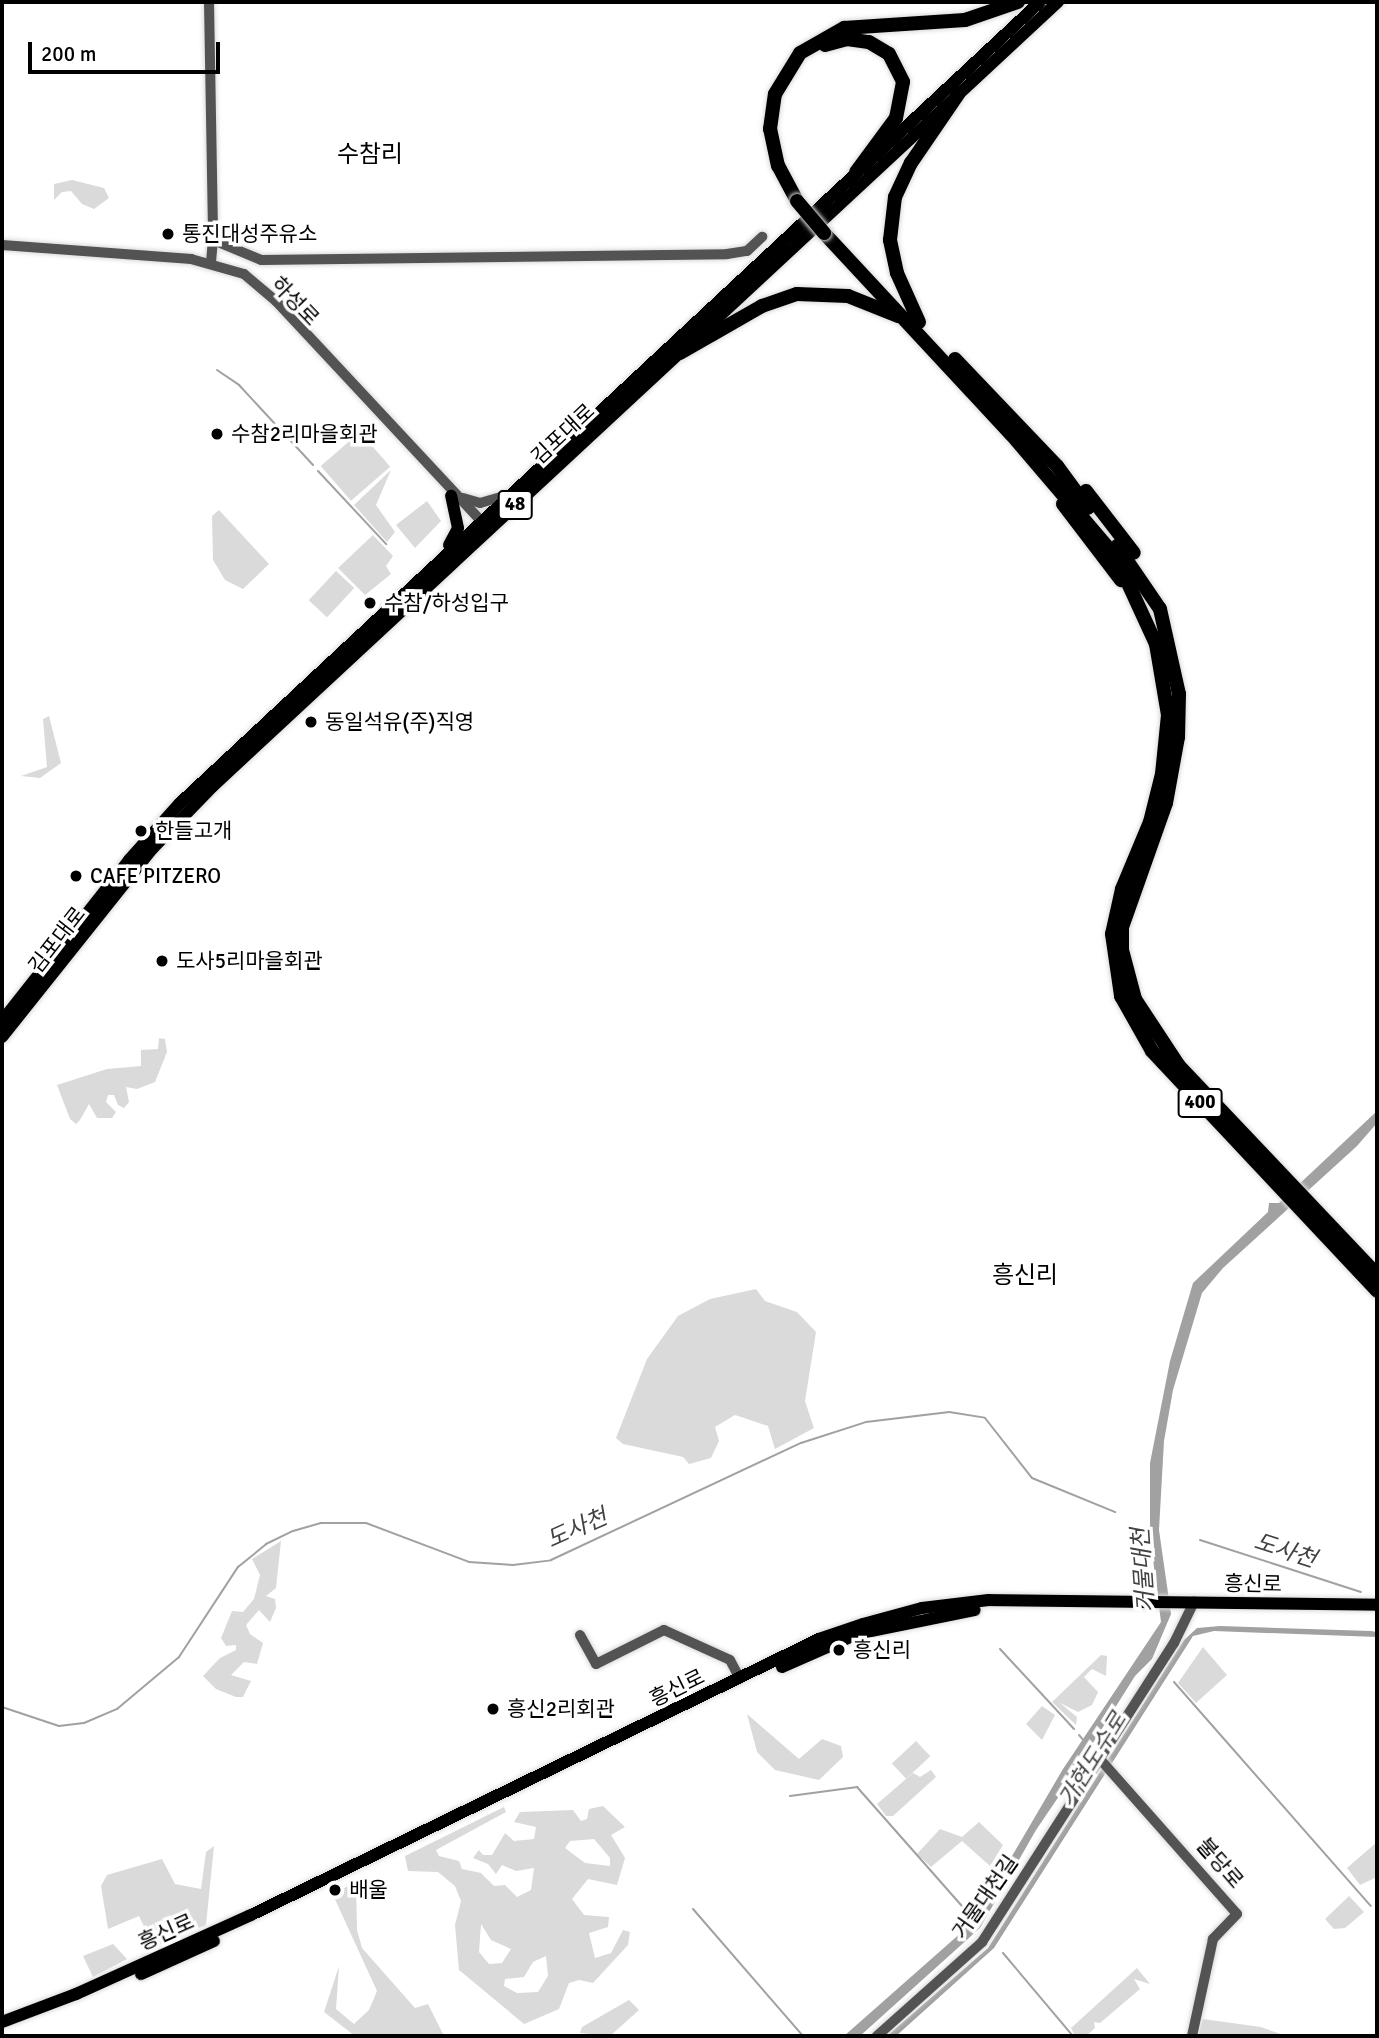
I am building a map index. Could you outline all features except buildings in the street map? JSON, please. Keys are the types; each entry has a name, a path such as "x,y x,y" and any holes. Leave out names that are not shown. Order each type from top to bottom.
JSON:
{"highway":[{"path":"1018,2 965,20 844,28 800,53 783,77 771,112 773,149 800,200 1051,470"},
{"path":"800,200 782,157 778,111 798,66 822,46 847,39 880,47 896,63 904,82 896,118 856,172"},
{"path":"912,321 890,240 895,197 911,163 959,93"},
{"path":"680,353 762,306 797,294 848,296 912,321"},
{"name":"400","path":"1051,470 1148,585 1172,649 1179,722 1166,803 1127,908 1122,950 1135,999 1179,1066 1277,1177"},
{"name":"400","path":"1051,470 1107,544 1132,589 1163,666 1168,715 1162,775 1150,822 1122,889 1112,934 1113,969 1131,1020 1152,1051 1377,1275"},
{"name":"400","path":"1309,1210 1377,1291"}],"main road":[{"name":"김포대로","path":"2,1021 153,829 439,560 483,527 509,495 1040,2"},
{"name":"김포대로","path":"2,1037 170,828 483,527 680,353 1058,2"},
{"path":"439,560 458,528 454,495"},
{"name":"흥신로","path":"2,2022 76,1994 251,1915 834,1633 933,1606 989,1600 1151,1606"},
{"name":"흥신로","path":"2,2031 195,1950 845,1638 975,1610 1377,1605"},
{"name":"흥신로","path":"1186,1606 1377,1612"}],"street":[{"path":"209,2 213,240 211,262"},
{"name":"하성로","path":"213,240 261,260 727,254 747,251 762,237"},
{"name":"하성로","path":"2,247 211,262 237,271 264,290 483,527"},
{"name":"하성로","path":"2,247 200,264 241,277 274,305 454,495"},
{"path":"454,495 480,503 509,495"},
{"path":"1099,1758 1186,1606"},
{"path":"580,1635 596,1664 664,1630 730,1660 740,1679"},
{"name":"불당로","path":"1099,1758 1237,1914 1213,1939 1192,2036"},
{"name":"거물대천길","path":"877,2036 982,1942 1099,1758"}],"shaded area":[{"path":"72,180 104,188 109,198 94,209 82,204 71,191 62,192 54,200 54,184"},
{"path":"360,432 390,467 351,501 321,466"},
{"path":"391,470 376,505 395,532 387,542 354,505"},
{"path":"427,501 441,521 415,548 396,525"},
{"path":"219,510 269,564 243,589 225,580 213,560 212,516"},
{"path":"373,535 393,556 386,566 391,574 365,595 338,568"},
{"path":"336,571 354,588 327,617 309,600"},
{"path":"49,716 61,763 40,778 21,776 47,767 43,719"},
{"path":"159,1038 165,1039 167,1052 155,1082 137,1089 126,1087 129,1102 124,1108 118,1105 114,1095 108,1095 106,1102 116,1112 112,1118 97,1118 89,1104 76,1124 70,1119 57,1085 107,1069 141,1066 141,1050 158,1049"},
{"path":"1377,1111 1377,1123 1357,1146 1223,1268 1202,1293 1173,1390 1164,1441 1159,1530 1171,1614 1152,1659 1135,1676 1081,1762 1078,1777 1070,1780 1036,1830 980,1928 860,2036 844,2036 963,1931 970,1913 977,1913 1063,1769 1161,1622 1150,1536 1150,1463 1170,1361 1193,1283 1268,1212 1269,1203 1279,1203"},
{"path":"756,1289 765,1301 797,1312 816,1332 805,1401 814,1428 775,1449 768,1426 735,1415 715,1427 719,1441 711,1458 689,1464 683,1457 623,1444 616,1438 647,1359 678,1316 710,1299"},
{"path":"281,1541 276,1588 266,1596 275,1599 276,1608 270,1622 259,1610 246,1625 250,1634 263,1643 257,1664 244,1662 231,1675 251,1681 243,1697 236,1697 216,1689 203,1676 220,1658 236,1650 236,1645 226,1646 221,1638 232,1611 243,1612 254,1599 260,1575 252,1559"},
{"path":"1220,1626 1371,1631 1377,1632 1377,1637 1214,1631 1193,1636 994,1948 896,2036 887,2036 988,1948 1184,1640 1197,1628"},
{"path":"1203,1647 1227,1675 1196,1703 1178,1683"},
{"path":"1101,1655 1107,1656 1106,1676 1092,1669 1084,1677 1098,1692 1092,1705 1078,1712 1060,1703 1077,1717 1076,1725 1052,1702"},
{"path":"1042,1706 1055,1715 1042,1740 1026,1724"},
{"path":"747,1714 799,1759 822,1739 841,1746 843,1757 819,1780 775,1770 757,1752"},
{"path":"916,1741 930,1756 906,1779 892,1764"},
{"path":"931,1770 936,1777 893,1816 886,1816 877,1804 913,1773 920,1777"},
{"path":"603,1806 625,1827 611,1835 625,1858 617,1885 588,1879 572,1899 584,1915 609,1917 608,1927 589,1933 595,1958 611,1953 623,1930 630,1932 628,1945 593,1983 579,1980 569,1983 559,2009 524,2024 459,1970 455,1925 461,1901 455,1886 438,1872 408,1871 405,1856 504,1807 506,1812 436,1850 439,1856 459,1861 462,1869 481,1873 494,1886 505,1885 517,1897 531,1890 534,1868 516,1871 502,1865 496,1874 488,1864 473,1858 479,1850 483,1855 492,1855 505,1833 514,1841 534,1839 536,1827 514,1822 520,1812 573,1810 581,1821 587,1819 589,1809","holes":["594,1839 610,1858 610,1866 585,1863 565,1848 570,1841","481,1924 491,1940 511,1949 502,1963 489,1964 479,1952","546,1956 548,1976 538,1992 517,1993 504,1986 505,1979 524,1977 533,1962"]},
{"path":"979,1822 1003,1845 990,1866 962,1841 931,1867 917,1854 940,1829 962,1837"},
{"path":"1377,1842 1377,1877 1360,1885 1347,1868"},
{"path":"214,1846 206,1925 154,1947 139,1916 108,1929 101,1886 107,1875 162,1859 175,1884 201,1889 206,1852"},
{"path":"356,1881 357,1930 362,1948 415,2008 428,2004 444,2036 355,2036 324,2012 339,1966 336,2009 354,2024 369,2010 377,1991 333,1895"},
{"path":"1349,1896 1364,1912 1345,1928 1334,1929 1325,1919"},
{"path":"113,1944 127,1959 93,1977 83,1956"},
{"path":"1137,1968 1150,1984 1134,1979 1140,1989 1100,2023 1094,2022 1095,2028 1086,2036 1075,2036 1071,2028"},
{"path":"629,2000 639,2010 610,2036 580,2033 582,2027"},
{"path":"1203,2019 1261,2027 1286,2036 1198,2036"}],"waterway":[{"path":"217,370 239,385 313,465"},
{"path":"318,471 386,544"},
{"name":"도사천","path":"2,1707 59,1726 84,1723 117,1709 179,1657 238,1567 266,1544 293,1531 321,1523 366,1523 469,1562 513,1565 551,1560 801,1443 866,1422 949,1412 985,1418 1032,1478 1115,1512"},
{"name":"도사천","path":"1200,1540 1361,1592"},
{"path":"1000,1649 1074,1729"},
{"path":"1174,1682 1371,1906"},
{"name":"가현도수로","path":"1079,1735 1085,1742"},
{"path":"790,1796 857,1787 962,1906"},
{"path":"693,1909 803,2036"},
{"path":"1003,1953 1073,2036"}],"place":[{"name":"통진대성주유소","path":"168,234"},
{"name":"수참2리마을회관","path":"217,434"},
{"name":"수참/하성입구","path":"370,603"},
{"name":"동일석유(주)직영","path":"311,722"},
{"name":"한들고개","path":"141,831"},
{"name":"CAFE PITZERO","path":"76,876"},
{"name":"도사5리마을회관","path":"162,961"},
{"name":"흥신리","path":"839,1650"},
{"name":"흥신2리회관","path":"493,1709"},
{"name":"배울","path":"335,1890"}],"district":[{"name":"수참리","path":"370,155"},
{"name":"흥신리","path":"1025,1276"}],"water label":[{"name":"거물대천","path":"1144,1570"}]}
